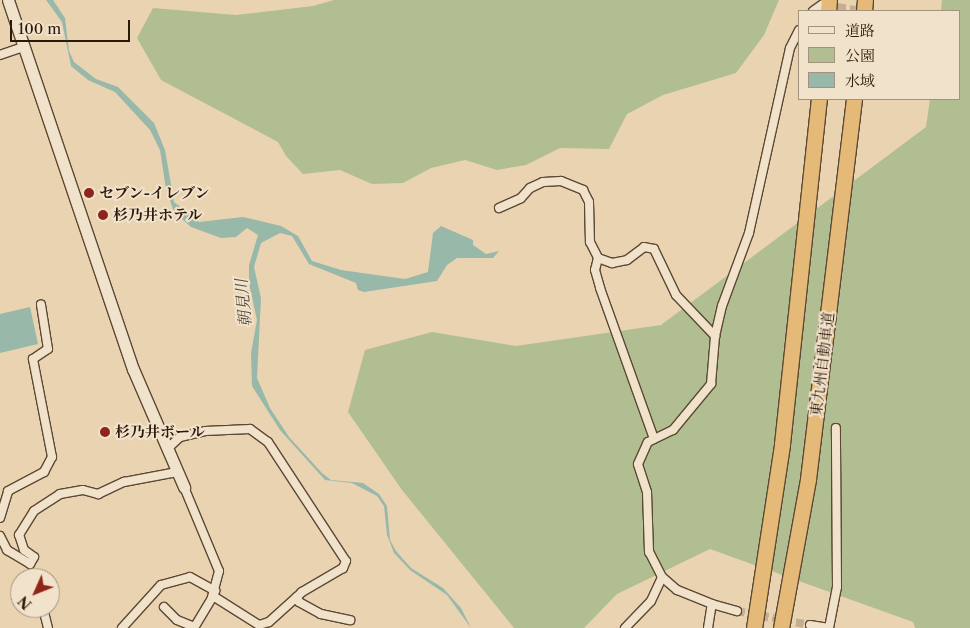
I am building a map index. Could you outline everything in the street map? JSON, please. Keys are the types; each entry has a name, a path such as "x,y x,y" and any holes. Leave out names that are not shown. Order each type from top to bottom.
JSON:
{"highway":[{"name":"東九州自動車道","path":"754,628 782,444 819,100"},
{"name":"東九州自動車道","path":"781,628 808,479 854,100"}],"street":[{"path":"8,0 22,47 133,369 219,571 214,593 194,628 177,620 164,606"},
{"path":"815,10 827,5"},
{"path":"737,611 712,604 677,590 662,577 649,552 647,492 638,464 641,450 654,439 673,430 712,384 715,336 722,306 749,234 790,48 798,32"},
{"path":"0,55 22,47"},
{"path":"499,208 521,198 530,188 543,182 561,181 578,188 589,202 590,242 598,258 595,270 654,439"},
{"path":"598,258 612,263 627,260 644,247 654,250 676,295 715,336"},
{"path":"0,518 11,487 44,472 52,457 33,359 48,349 41,306"},
{"path":"810,625 829,628 837,588 836,428"},
{"path":"122,628 160,585 190,577 259,625 268,622 297,597 343,568 346,561 268,442 250,429 205,431 180,437 167,449"},
{"path":"0,536 7,550 30,564 34,557 24,550 20,535 34,511 60,494 83,490 98,494 124,482 177,472"},
{"path":"625,628 651,601 662,577"},
{"path":"297,597 299,602 321,614 350,620"},
{"path":"708,628 712,604"}],"green space":[{"path":"334,0 779,0 764,35 736,73 663,95 627,114 609,149 560,148 526,165 497,170 465,160 431,168 403,183 372,184 340,170 303,174 286,156 278,142 161,80 137,38 153,8 236,15 313,6"},
{"path":"942,0 970,0 970,628 915,628 913,622 710,549 617,594 584,628 514,628 402,490 348,412 365,350 432,332 516,346 661,325 926,127 930,100 960,100 960,10 941,10"}],"water":[{"path":"46,0 53,0 65,18 69,51 74,62 96,79 118,87 154,123 165,150 174,202 199,222 243,217 281,226 298,236 312,261 341,270 405,279 428,272 433,233 441,226 473,240 473,245 486,254 499,251 493,258 457,258 447,265 437,281 364,292 358,290 356,283 309,264 292,236 280,233 261,243 254,267 261,298 257,378 270,408 289,437 322,473 331,480 363,483 379,494 387,506 390,540 396,551 411,568 443,588 461,608 471,628 447,595 410,570 394,553 387,535 384,506 377,496 352,483 325,480 280,430 252,386 251,353 257,320 249,283 249,265 258,235 247,228 236,237 221,238 191,227 174,212 166,189 160,150 150,130 115,92 88,80 71,66 62,22"},
{"path":"30,307 38,344 0,353 0,314"}],"tunnel":[{"path":"826,5 855,10"},
{"path":"737,611 810,625"}],"place":[{"name":"セブン-イレブン","path":"89,193"},
{"name":"杉乃井ホテル","path":"103,215"},
{"name":"杉乃井ボール","path":"105,432"}],"water label":[{"name":"朝見川","path":"243,303"}]}
